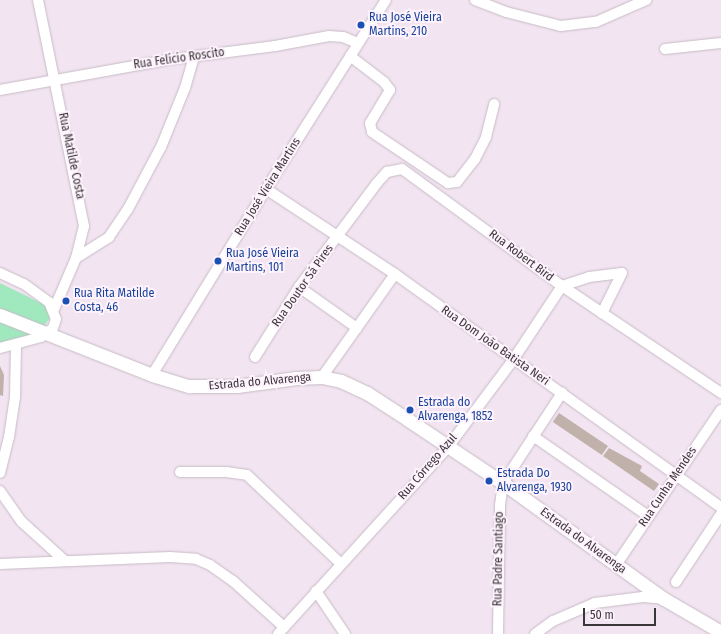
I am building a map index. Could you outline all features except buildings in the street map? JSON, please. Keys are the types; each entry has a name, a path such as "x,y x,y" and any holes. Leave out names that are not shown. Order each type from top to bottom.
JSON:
{"main road":[{"name":"Estrada do Alvarenga","path":"0,315 48,332 152,375 189,386 212,388 270,380 322,377 341,381 367,393 503,483 616,565 710,630 721,632"}],"street":[{"name":"Rua Matilde Costa","path":"38,0 83,209 84,226 76,258 54,309 55,323 48,332"},
{"name":"Rua José Vieira Martins","path":"152,375 266,188 386,0"},
{"path":"475,0 513,14 561,26 596,22 646,0"},
{"name":"Rua Felício Roscito","path":"0,90 194,56 329,36 343,37 358,43"},
{"path":"665,48 721,43"},
{"path":"76,258 109,237 128,209 162,147 185,88 194,56"},
{"path":"350,56 384,82 390,90 370,123 372,132 448,183 457,182 475,159 486,137 494,104"},
{"name":"Rua Robert Bird","path":"339,236 387,172 402,169 562,286 721,393"},
{"name":"Rua Dom João Batista Neri","path":"266,188 395,274 513,360 562,393 721,507"},
{"name":"Rua Doutor Sá Pires","path":"256,357 300,287 339,236"},
{"path":"0,272 37,293 54,309"},
{"path":"562,286 589,277 622,273 602,313"},
{"path":"322,377 395,274"},
{"name":"Rua Córrego Azul","path":"281,631 448,447 513,360 562,286"},
{"path":"300,287 357,328"},
{"path":"0,348 16,346 42,337 48,332"},
{"path":"0,473 9,437 15,397 16,346"},
{"path":"503,483 562,393"},
{"name":"Rua Cunha Mendes","path":"616,565 721,410"},
{"path":"533,436 648,516"},
{"path":"180,472 226,472 248,475 341,564"},
{"name":"Rua Padre Santiago","path":"498,634 500,505 503,483"},
{"path":"0,491 22,522 65,561"},
{"path":"676,582 721,514"},
{"path":"0,564 170,557 196,560 210,565 233,581 281,631"},
{"path":"535,634 553,621 574,610 626,598 639,592 643,584"},
{"path":"316,591 345,634"},
{"path":"626,598 664,599"}],"green space":[{"path":"0,283 41,303 49,309 50,318 44,326 20,342 0,343"}],"place":[{"name":"Rua José Vieira Martins, 210","path":"361,25"},
{"name":"Rua José Vieira Martins, 101","path":"218,261"},
{"name":"Rua Rita Matilde Costa, 46","path":"66,301"},
{"name":"Estrada do Alvarenga, 1852","path":"410,410"},
{"name":"Estrada Do Alvarenga, 1930","path":"489,481"}]}
